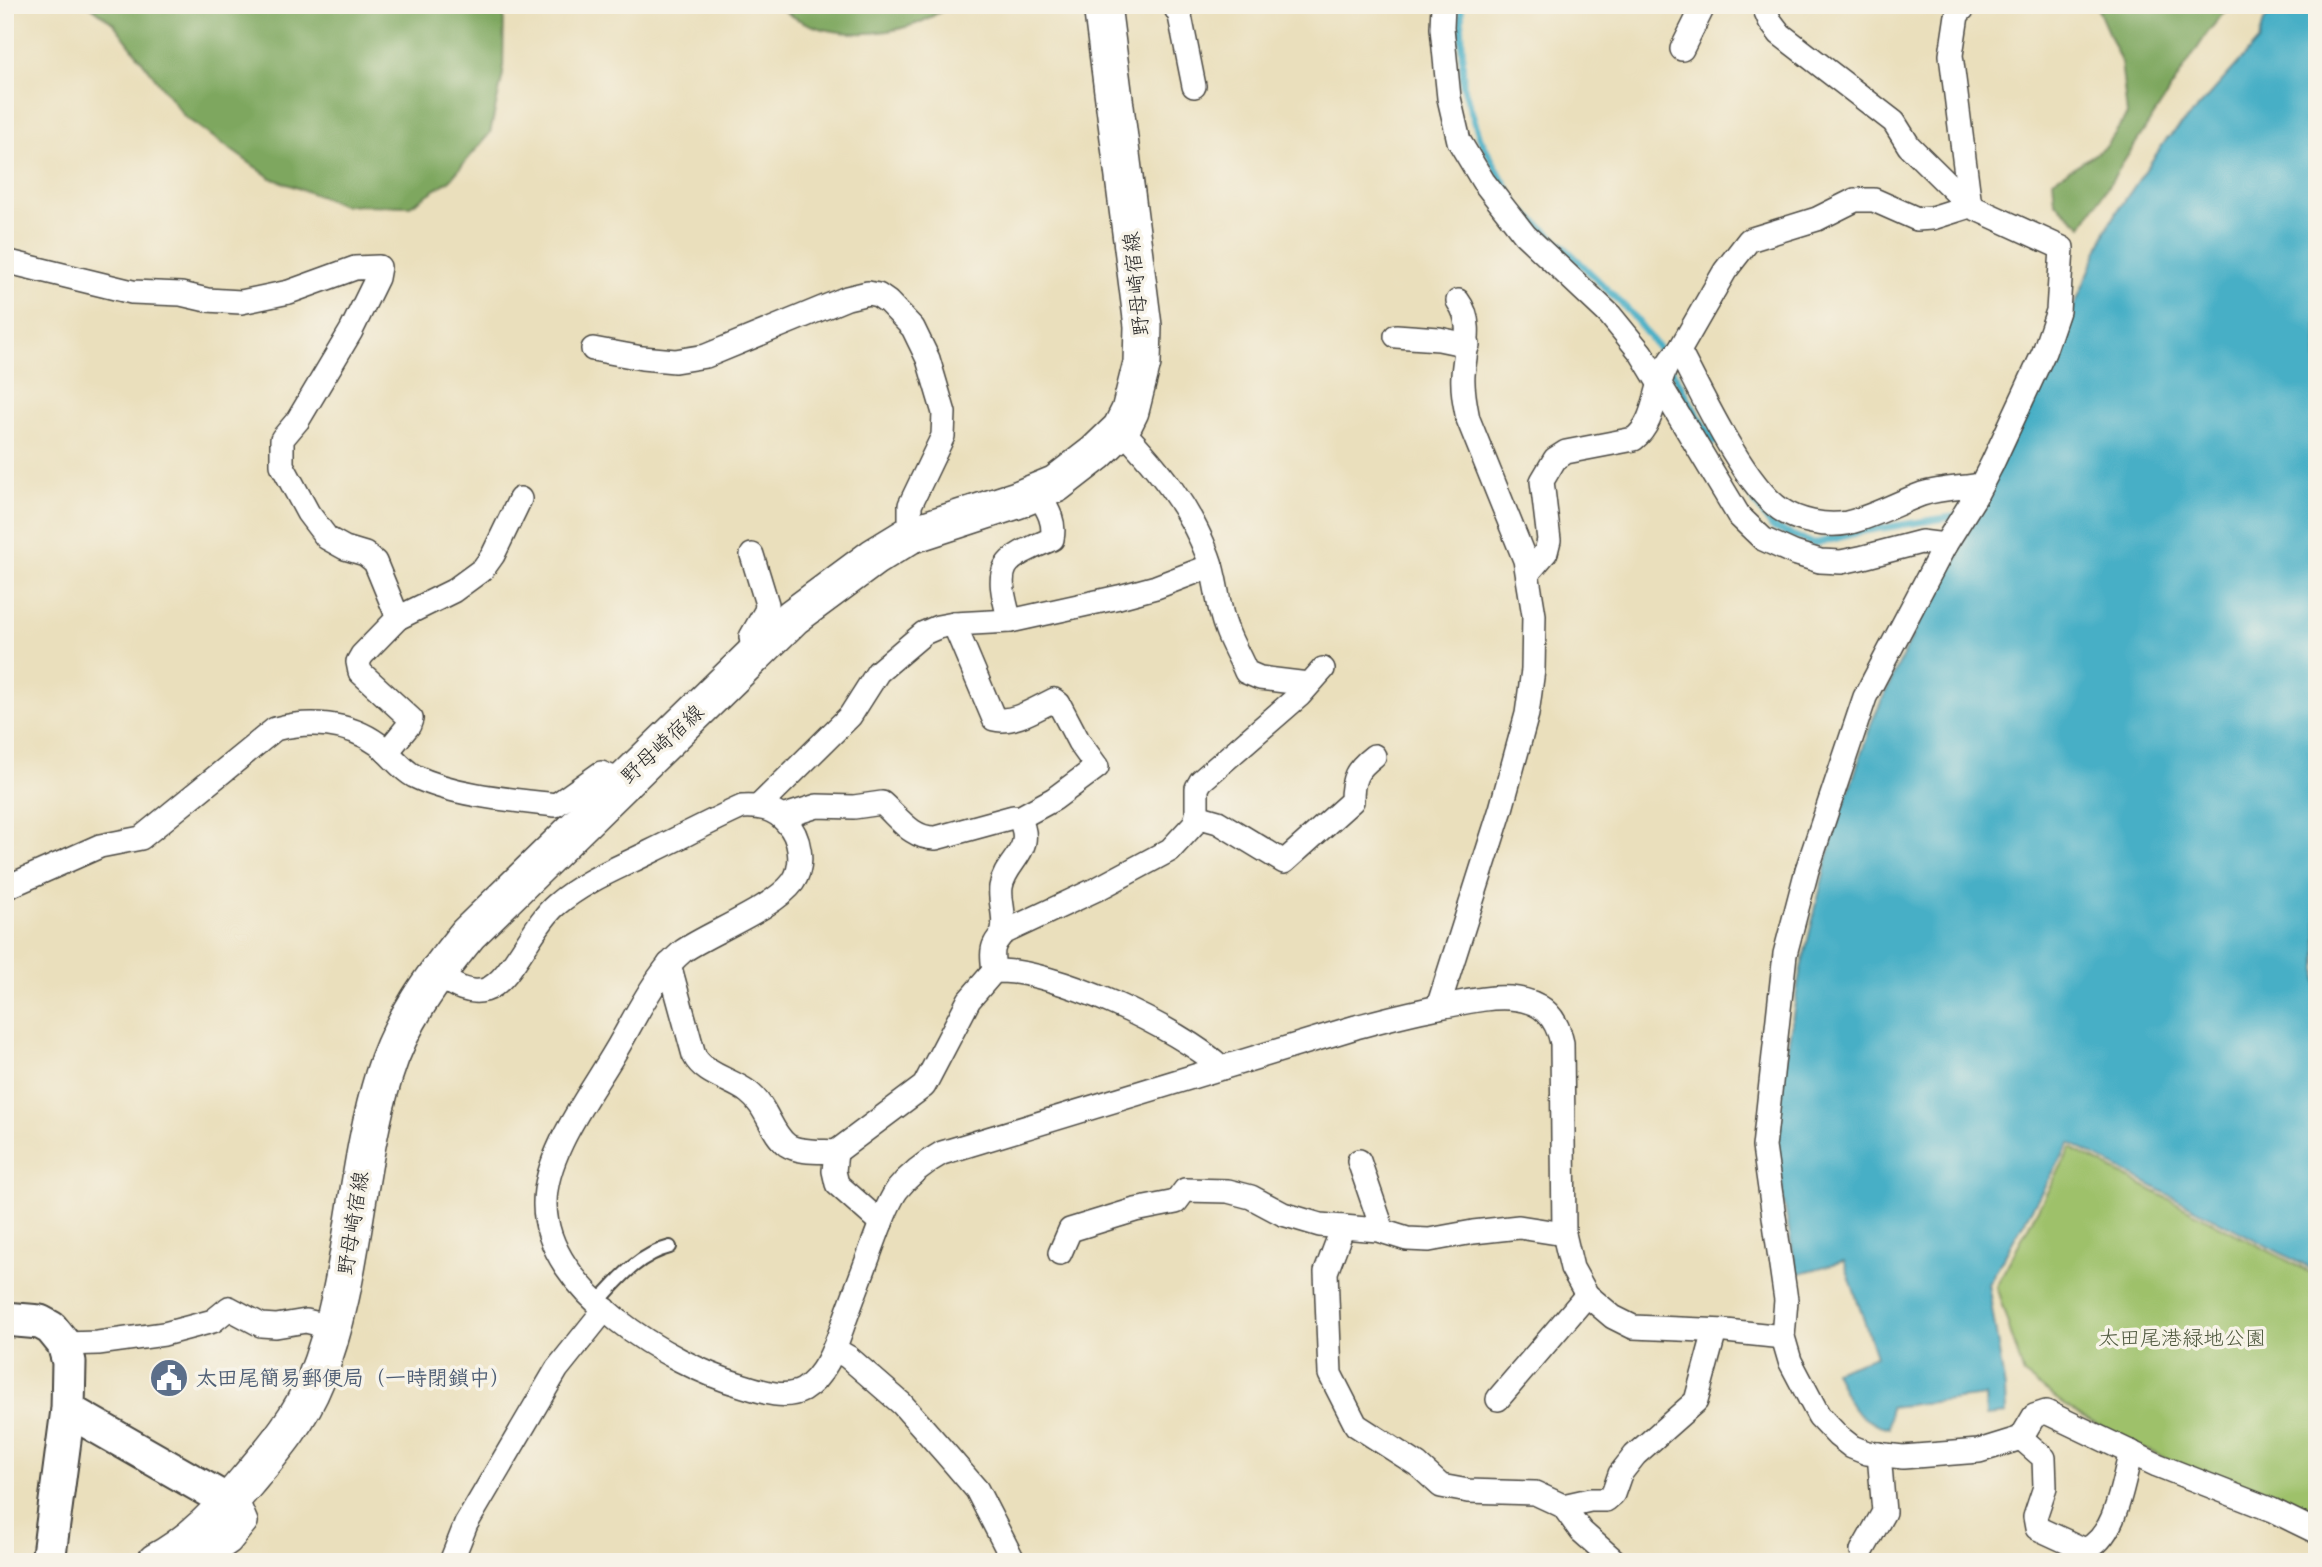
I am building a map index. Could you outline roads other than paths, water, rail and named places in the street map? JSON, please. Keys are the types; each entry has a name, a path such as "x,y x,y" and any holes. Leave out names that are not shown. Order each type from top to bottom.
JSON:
{"main road":[{"name":"野母崎宿線","path":"156,1562 198,1532 229,1502 284,1438 315,1381 341,1297 362,1168 384,1075 409,1017 435,974 468,934 803,610 874,557 910,535 1056,484 1096,453 1121,429 1130,411 1142,363 1143,326 1102,5"}],"street":[{"path":"1174,5 1180,16 1194,86"},
{"path":"1443,5 1442,28 1448,98 1459,141 1483,181 1525,235 1610,315 1641,353 1739,516 1763,539 1820,561 1841,562 1921,542 1949,538"},
{"path":"1682,49 1704,5"},
{"path":"1763,5 1780,34 1894,122 1909,146 1970,206 2062,248 2058,311 2044,352 1978,491 1949,538 1865,697 1807,870 1785,954 1764,1147 1786,1300 1783,1337 1790,1361 1818,1416 1852,1447 1867,1453 1903,1457 1979,1451 2021,1438 2034,1416 2046,1412 2157,1465 2272,1510 2317,1532"},
{"path":"1966,5 1957,15 1951,55 1970,206"},
{"path":"1528,573 1546,552 1549,540 1542,481 1555,459 1566,452 1634,439 1642,433 1661,386 1661,379 1674,355 1679,351 1725,271 1749,240 1817,219 1855,200 1874,200 1917,219 1932,218 1970,206"},
{"path":"5,261 132,292 181,294 241,302 289,292 355,268 379,267 377,278 351,331 298,420 282,439 282,465 308,513 327,538 345,548 365,554 375,562 398,618"},
{"path":"593,349 642,358 676,360 706,356 847,298 867,293 878,295 913,328 928,359 944,413 943,436 910,505 910,535"},
{"path":"1438,1007 1501,809 1527,713 1533,670 1534,615 1528,573 1468,419 1463,397 1468,345 1466,312 1458,301"},
{"path":"1396,337 1440,339 1468,345"},
{"path":"1679,351 1745,469 1760,490 1779,508 1795,518 1823,523 1844,523 1871,516 1926,493 1978,491"},
{"path":"669,964 694,1055 699,1064 747,1091 761,1104 776,1132 788,1145 797,1149 836,1152 924,1086 970,1000 993,971 993,947 1003,933 1099,888 1170,850 1185,836 1197,816 1197,788 1201,781 1300,695 1315,676 1260,678 1246,672 1225,627 1211,566 1187,511 1157,467 1121,429"},
{"path":"1010,621 1002,592 1001,579 1005,567 1013,556 1052,539 1054,528 1051,516 1037,492"},
{"path":"387,752 411,719 360,673 358,662 398,618 453,591 483,569 494,555 520,499"},
{"path":"752,555 767,604 766,611 751,637 755,657"},
{"path":"759,806 850,716 888,662 924,633 939,626 1010,621 1156,587 1211,566"},
{"path":"782,817 817,806 854,807 882,803 915,835 926,839 936,838 1013,817 1020,818 1054,799 1097,767 1054,700 1022,715 1000,721 994,719 954,624"},
{"path":"5,888 100,846 141,838 275,729 298,723 337,725 375,742 412,775 455,789 513,800 556,805 601,773 623,782"},
{"path":"1197,816 1218,822 1284,862 1352,801 1352,782 1362,765 1374,756"},
{"path":"435,974 463,990 484,990 496,984 505,977 531,934 555,906 584,884 742,807 759,806 782,817 789,824 797,840 800,858 793,882 744,917 682,952 669,964 656,981 562,1143 547,1182 547,1227 553,1243 573,1275 601,1305 653,1347 722,1380 788,1395 801,1391 819,1376 834,1349 881,1223 895,1193 928,1161 942,1153 1356,1027 1478,999 1512,998 1537,1005 1560,1031 1564,1234 1572,1268 1587,1296 1613,1317 1633,1326 1783,1337"},
{"path":"1003,933 1004,913 1000,888 1004,876 1022,849 1024,827 1020,818"},
{"path":"993,971 1011,970 1054,981 1138,1013 1209,1055 1222,1068"},
{"path":"836,1152 834,1171 838,1184 881,1223"},
{"path":"1359,1161 1382,1231"},
{"path":"1059,1253 1070,1230 1135,1210 1176,1202 1185,1190 1228,1191 1251,1197 1283,1214 1320,1225 1382,1231 1407,1239 1429,1240 1519,1227 1564,1234"},
{"path":"1343,1227 1326,1272 1330,1374 1356,1425 1418,1465 1441,1486 1468,1491 1535,1493 1563,1506 1581,1531 1616,1562"},
{"path":"1498,1399 1587,1296"},
{"path":"451,1562 466,1524 557,1369 601,1305"},
{"path":"64,1344 98,1343 164,1334 213,1321 229,1308 261,1325 276,1326 306,1321 331,1327"},
{"path":"5,1319 40,1322 51,1328 64,1344 69,1363 68,1410 48,1562"},
{"path":"1563,1506 1590,1500 1606,1500 1613,1494 1620,1474 1635,1455 1696,1401 1715,1331"},
{"path":"834,1349 848,1357 902,1404 977,1490 1014,1562"},
{"path":"68,1410 242,1510 246,1522 230,1542 201,1562"},
{"path":"2021,1438 2044,1458 2045,1487 2035,1517 2037,1528 2082,1556 2097,1545 2106,1532 2115,1511 2131,1452"},
{"path":"1863,1558 1884,1512 1879,1454"}],"lane":[{"path":"601,1305 626,1271 646,1255 670,1247"}],"water":[{"path":"2277,5 2317,5 2317,1272 2070,1143 1988,1284 2005,1389 2006,1414 1986,1416 1985,1396 1890,1407 1889,1428 1867,1420 1853,1408 1834,1371 1876,1356 1844,1261 1797,1274 1783,1198 1776,1117 1800,973 1831,844 1873,719 1932,595 1991,486 2074,307 2110,222 2166,140 2259,40 2264,21"}],"waterway":[{"path":"1461,5 1463,85 1480,138 1517,206 1564,247 1631,313 1666,358"},
{"path":"1671,368 1715,442"},
{"path":"1749,493 1772,527 1814,544 1863,531 1958,516"}],"place":[{"name":"太田尾簡易郵便局（一時閉鎖中）","path":"169,1378"}],"park label":[{"name":"太田尾港緑地公園","path":"2182,1338"}]}
